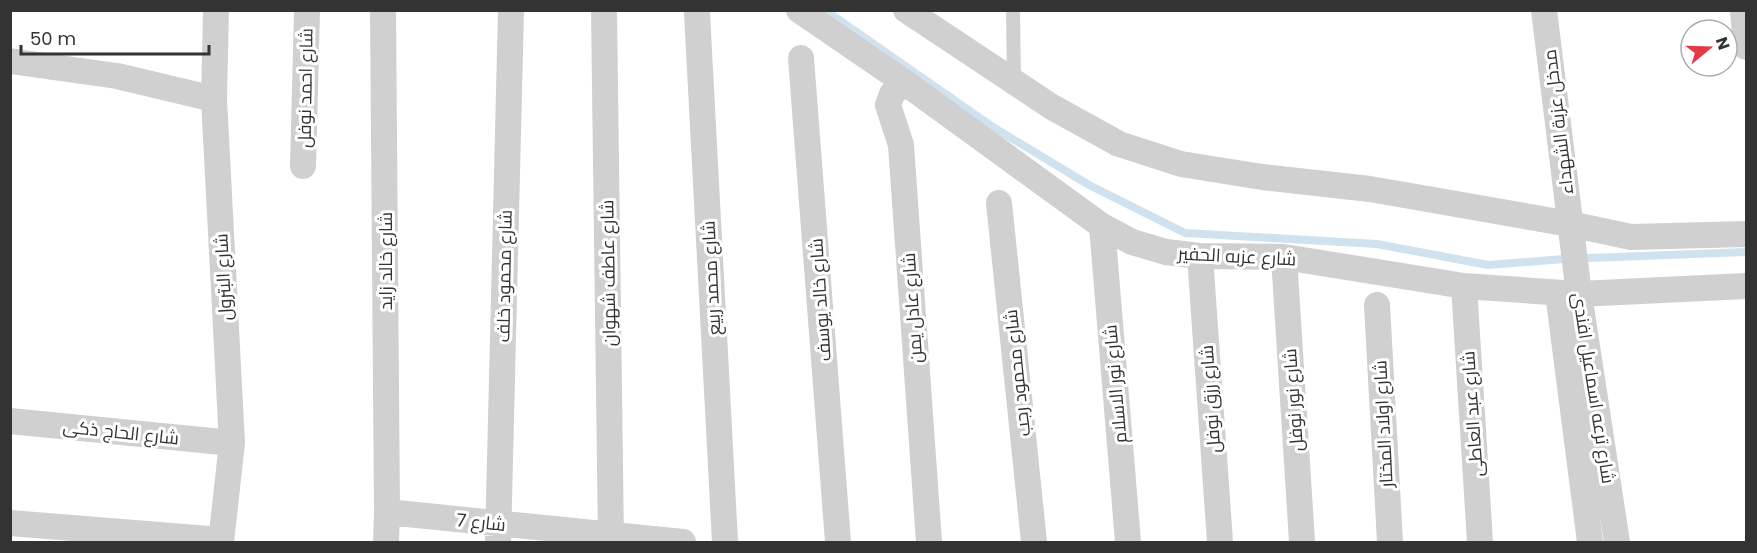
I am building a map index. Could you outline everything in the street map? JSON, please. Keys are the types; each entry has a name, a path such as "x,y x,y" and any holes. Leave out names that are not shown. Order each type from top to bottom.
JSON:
{"street":[{"name":"شارع البترول","path":"216,10 214,99 232,443 221,541"},
{"name":"شارع احمد نوفل","path":"303,165 307,10"},
{"name":"شارع خالد زايد","path":"382,10 386,543"},
{"name":"شارع محمود خلف","path":"498,533 510,10"},
{"name":"شارع عاطف شهوان","path":"604,10 611,539"},
{"name":"شارع عزبه الحفير","path":"799,10 904,82 1102,226 1132,242 1166,252 1200,256 1284,257 1464,286 1571,292 1746,286"},
{"path":"906,10 1052,107 1119,144 1181,164 1262,177 1370,189 1571,229 1630,237 1746,234"},
{"name":"مدخل عزبة الشهداء","path":"1544,10 1571,229"},
{"path":"1743,10 1746,47"},
{"name":"شارع محمد ربيع","path":"697,13 725,543"},
{"name":"شارع خالد يوسف","path":"801,58 838,543"},
{"path":"10,61 117,76 214,99"},
{"name":"شارع عادل يمن","path":"904,82 892,94 888,105 901,145 929,543"},
{"name":"شارع محمود رجب","path":"999,203 1034,543"},
{"name":"شارع نور الاسلام","path":"1102,226 1128,543"},
{"name":"شارع ترعه اسماعيل افندى","path":"1571,229 1571,292 1590,543"},
{"name":"شارع رزق نوفل","path":"1200,256 1220,543"},
{"name":"شارع نور نوفل","path":"1284,257 1302,543"},
{"name":"شارع عبد العاطى","path":"1464,286 1480,543"},
{"name":"شارع ترعه اسماعيل افندى","path":"1571,292 1617,543"},
{"name":"شارع اولاد المختار","path":"1377,305 1390,543"},
{"name":"شارع الحاج ذكى","path":"10,421 232,443"},
{"name":"شارع 7","path":"387,512 498,533 683,543"},
{"path":"10,523 221,541"}],"lane":[{"path":"1013,10 1014,82"}],"waterway":[{"path":"825,10 993,127 1089,185 1185,233 1377,244 1488,265 1564,259 1746,252"}]}
